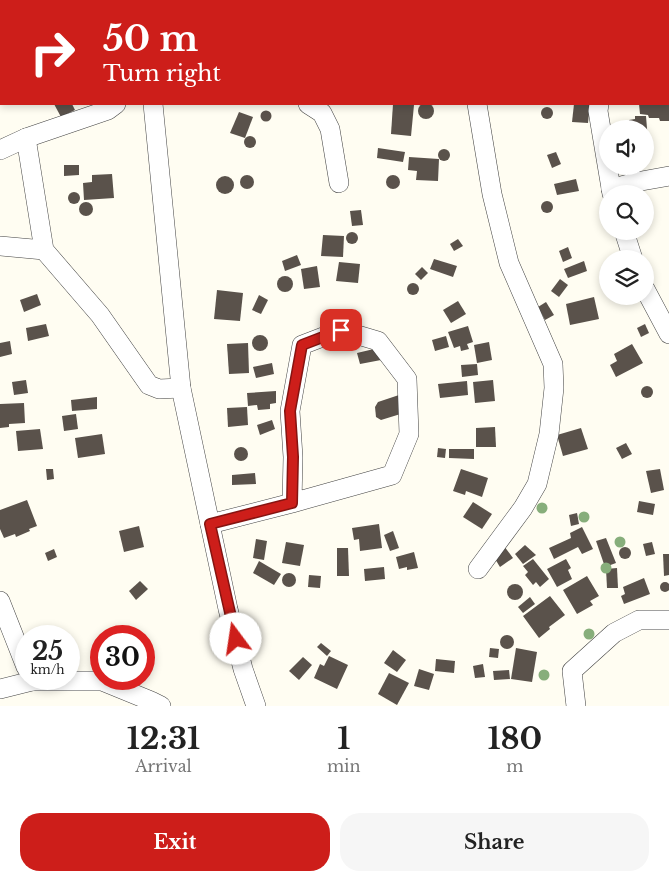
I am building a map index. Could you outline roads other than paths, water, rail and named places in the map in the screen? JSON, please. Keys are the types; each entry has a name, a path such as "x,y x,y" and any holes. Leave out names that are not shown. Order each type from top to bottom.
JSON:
{"street":[{"path":"0,150 26,138 108,110 115,105"},
{"path":"153,105 182,388 243,669 256,706"},
{"path":"310,105 322,113 330,130 339,183"},
{"path":"477,105 492,194 509,263 553,364 554,388 549,434 537,484 478,570"},
{"path":"599,105 598,111 611,185"},
{"path":"26,138 44,250 100,315 149,385 159,390 182,388"},
{"path":"629,185 643,180 669,176"},
{"path":"0,246 44,250"},
{"path":"654,305 669,334"},
{"path":"210,524 292,503 392,475 409,434 407,379 378,341 341,330 302,345 290,411 293,457 292,503"},
{"path":"0,601 15,638"},
{"path":"576,706 572,671 614,633 639,620 669,620"},
{"path":"80,679 102,681 160,706"},
{"path":"0,689 15,682"}]}
